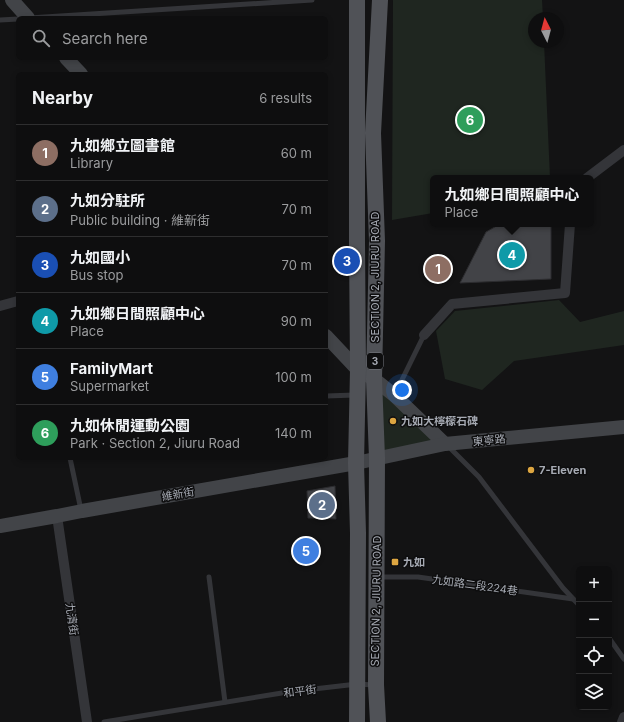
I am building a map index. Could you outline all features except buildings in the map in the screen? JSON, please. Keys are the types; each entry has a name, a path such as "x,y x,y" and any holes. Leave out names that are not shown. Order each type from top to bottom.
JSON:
{"main road":[{"name":"SECTION 2, JIURU ROAD","path":"357,0 357,722"},
{"name":"SECTION 2, JIURU ROAD","path":"378,722 376,685 377,458 374,379 377,241 373,133 380,0"},
{"path":"357,133 373,133"},
{"path":"357,242 377,241"}],"street":[{"path":"12,0 26,16"},
{"path":"68,60 79,72"},
{"path":"591,175 624,150"},
{"path":"424,335 452,304 566,292 570,227"},
{"path":"0,306 16,302"},
{"path":"328,338 358,370 374,379 394,395 445,444"},
{"name":"東寧路","path":"356,463 445,444 624,426"},
{"name":"維新街","path":"0,526 356,463"},
{"name":"九清街","path":"57,516 87,722"},
{"path":"622,722 624,717"}],"lane":[{"path":"60,16 312,0"},
{"path":"0,20 16,19"},
{"path":"394,395 424,335"},
{"path":"328,396 357,395"},
{"path":"445,444 478,477 562,588 576,602"},
{"path":"70,460 82,511"},
{"path":"209,577 225,702"},
{"name":"九如路二段224巷","path":"377,577 418,577 573,599"},
{"path":"612,642 624,659"},
{"name":"和平街","path":"104,722 288,692 357,684 376,685"}],"shaded area":[{"path":"393,0 542,0 543,12 528,12 528,48 544,48 550,175 430,175 430,214 392,220"},
{"path":"559,300 580,322 624,311 624,345 514,361 482,390 445,379 436,331 455,311"},
{"path":"381,391 438,440 381,453"}],"place":[{"name":"九如休閒運動公園","path":"470,120"},
{"name":"九如鄉日間照顧中心","path":"512,255"},
{"name":"九如國小","path":"347,261"},
{"name":"九如鄉立圖書館","path":"438,269"},
{"name":"九如大檸檬石碑","path":"393,421"},
{"name":"7-Eleven","path":"531,470"},
{"name":"九如分駐所","path":"322,505"},
{"name":"FamilyMart","path":"306,551"},
{"name":"九如","path":"395,562"}]}
